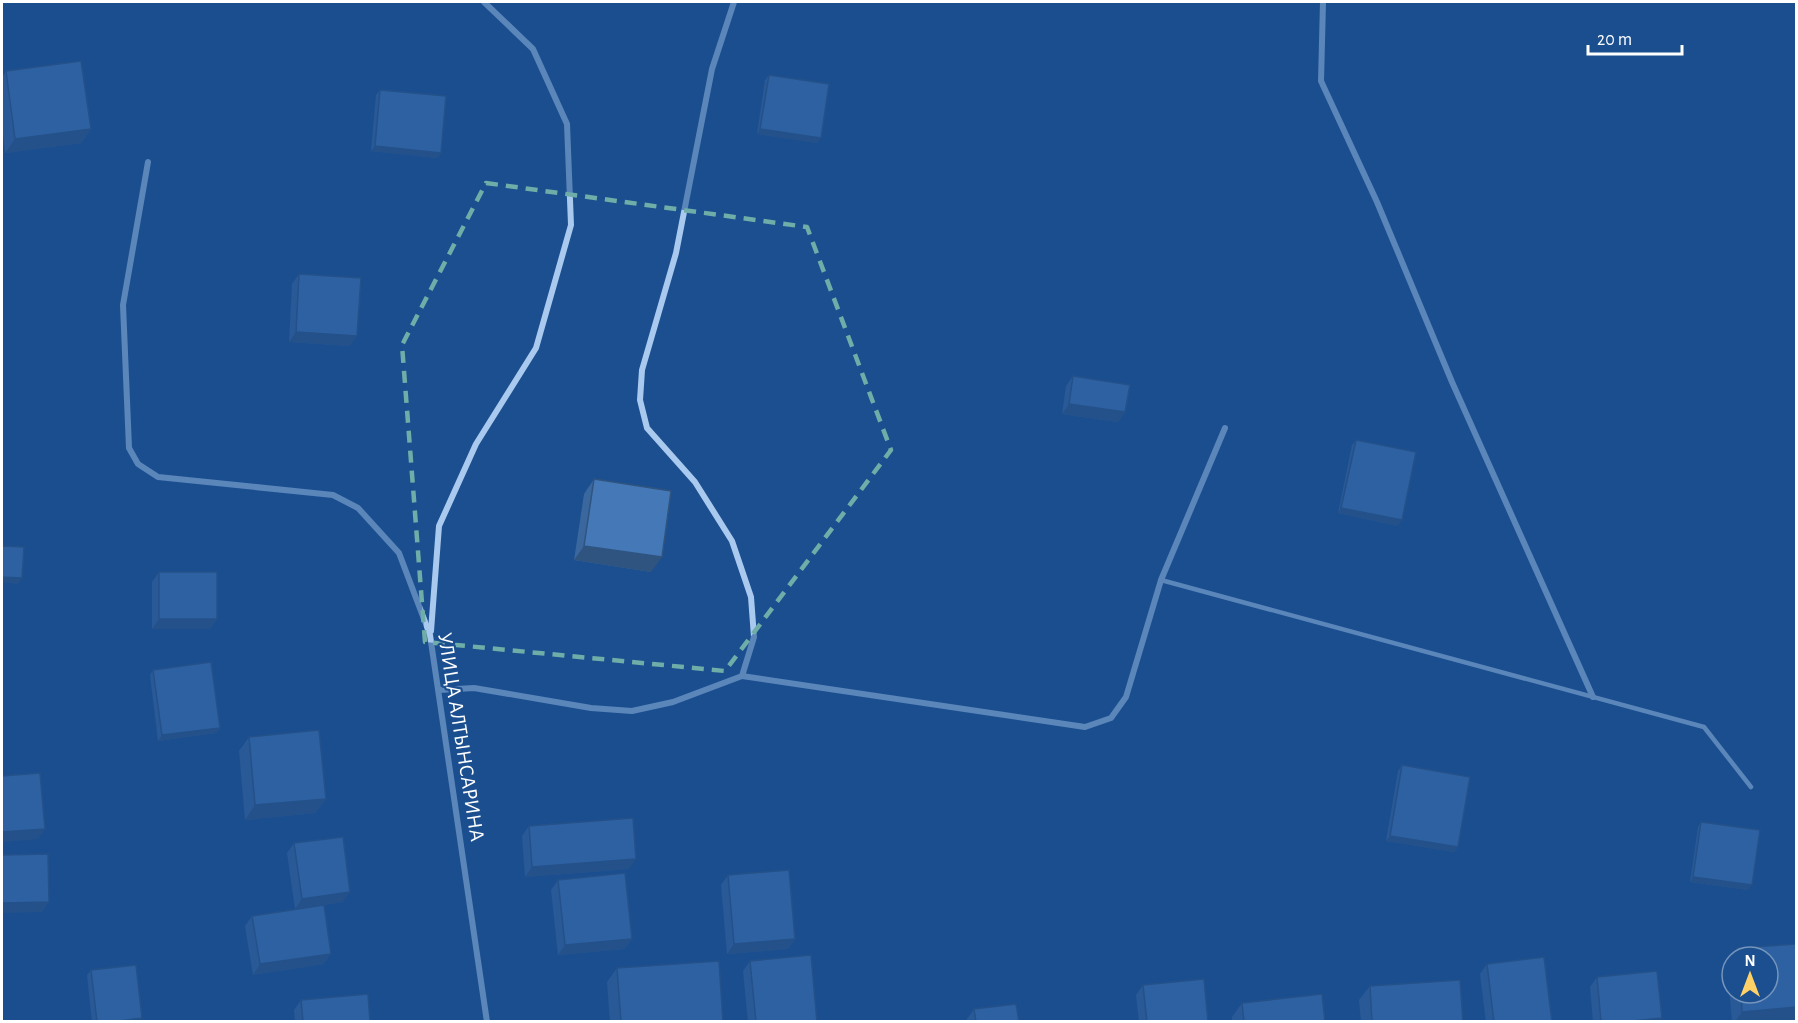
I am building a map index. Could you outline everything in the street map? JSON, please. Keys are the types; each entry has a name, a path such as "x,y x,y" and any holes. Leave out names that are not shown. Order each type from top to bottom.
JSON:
{"street":[{"path":"430,635 439,526 476,444 536,348 571,225 567,124 533,49 484,2"},
{"path":"734,2 712,69 676,252 642,369 640,400 647,428 695,482 732,541 751,597 754,637 742,676"},
{"path":"1323,2 1322,81 1377,202 1452,382 1593,697"},
{"name":"УЛИЦА АЛТЫНСАРИНА","path":"148,162 123,305 129,448 138,464 158,477 333,495 358,508 399,553 430,635 488,1022"},
{"path":"439,690 474,688 591,708 632,711 673,702 742,676 1085,727 1111,718 1126,697 1161,580 1225,428"}],"lane":[{"path":"1161,580 1704,727 1751,788"}],"highlighted area":[{"path":"486,183 807,227 891,450 725,671 425,642 402,345"}],"building":[{"path":"81,61 91,129 15,139 6,71"},
{"path":"769,75 829,84 821,138 760,129"},
{"path":"380,90 446,96 441,153 375,146"},
{"path":"299,274 361,278 357,336 296,332"},
{"path":"1073,376 1130,385 1125,412 1069,404"},
{"path":"1356,440 1416,452 1402,520 1341,508"},
{"path":"594,479 671,491 662,557 584,546"},
{"path":"2,546 24,547 22,578 2,577"},
{"path":"159,572 217,572 217,619 159,619"},
{"path":"211,662 220,728 162,735 153,670"},
{"path":"319,730 326,799 255,805 249,737"},
{"path":"1402,765 1470,777 1458,847 1390,836"},
{"path":"40,773 45,829 2,832 2,776"},
{"path":"633,818 636,859 532,867 529,826"},
{"path":"1701,822 1760,830 1752,885 1693,877"},
{"path":"343,837 350,892 302,899 294,843"},
{"path":"48,854 49,902 2,903 2,855"},
{"path":"789,870 795,939 734,944 728,875"},
{"path":"625,873 632,939 565,945 558,880"},
{"path":"324,905 331,954 260,964 252,916"},
{"path":"1797,944 1797,1007 1742,1012 1742,1005 1780,1005 1780,945"},
{"path":"811,955 817,1022 756,1022 750,961"},
{"path":"1544,957 1552,1022 1494,1022 1487,964"},
{"path":"719,961 723,1022 621,1022 617,968"},
{"path":"136,965 142,1018 97,1022 91,970"},
{"path":"1657,971 1662,1018 1601,1022 1597,977"},
{"path":"1204,979 1208,1022 1147,1022 1143,985"},
{"path":"1460,980 1463,1022 1372,1022 1370,986"},
{"path":"368,994 370,1022 303,1022 301,1000"},
{"path":"1322,994 1325,1022 1244,1022 1242,1003"},
{"path":"1016,1004 1019,1022 976,1022 974,1009"}]}
